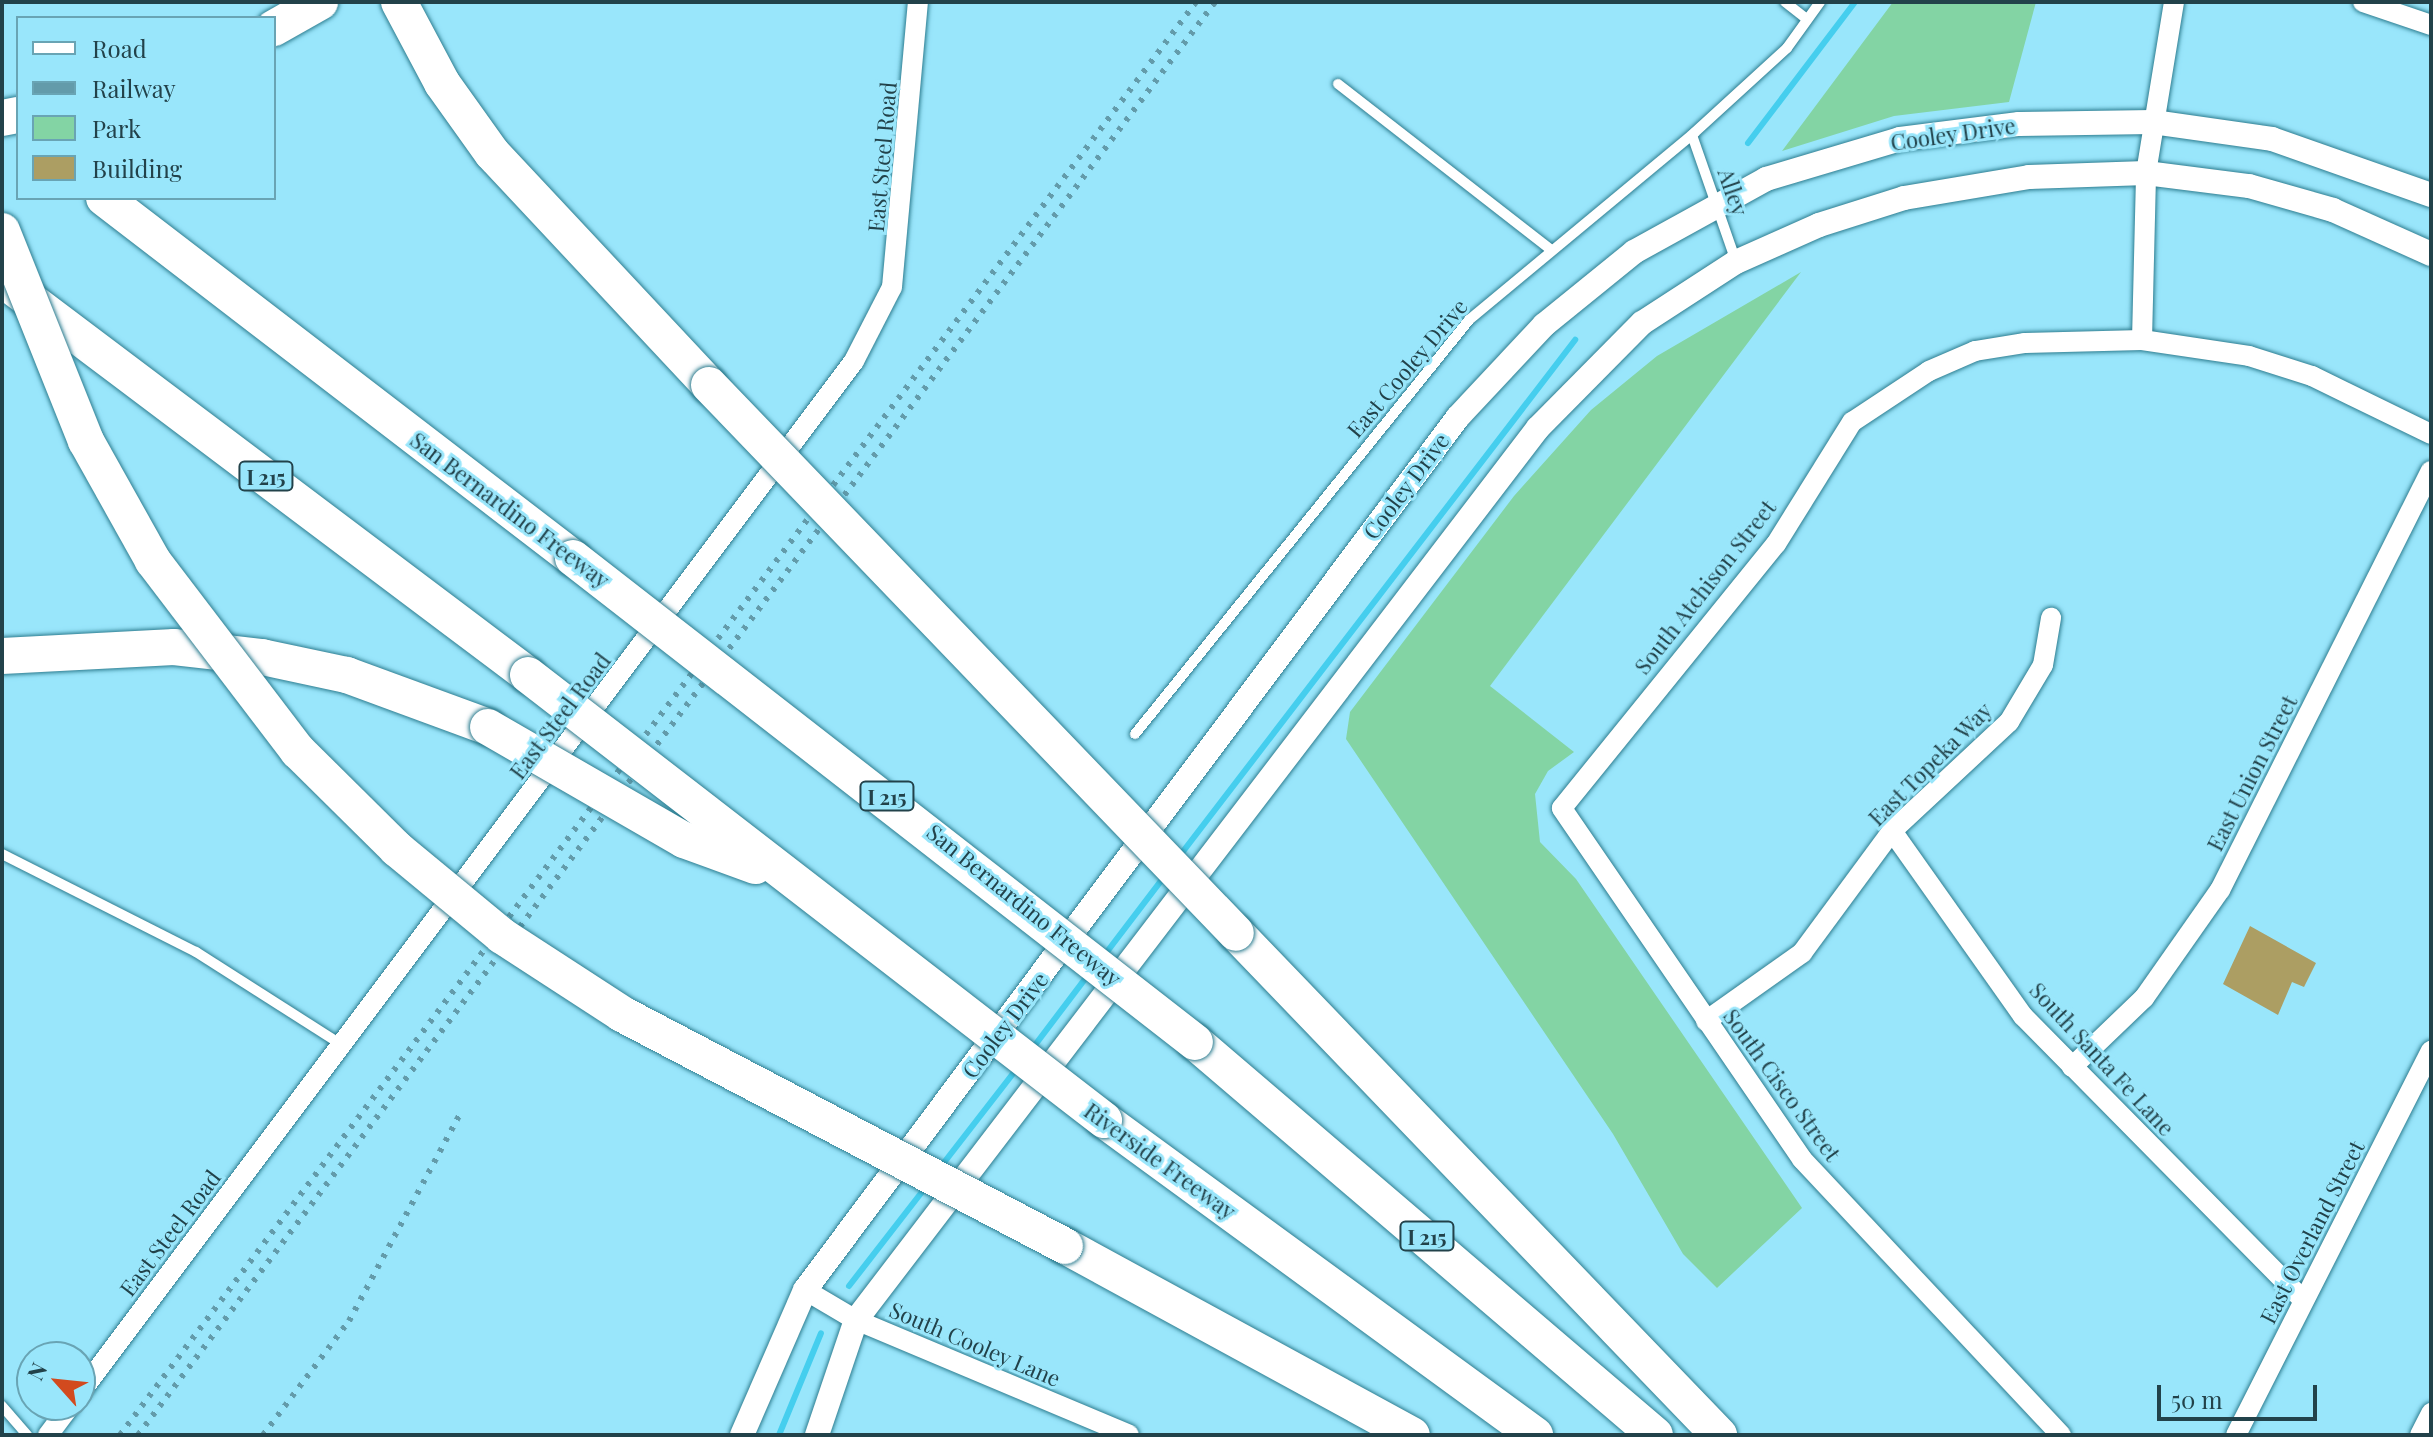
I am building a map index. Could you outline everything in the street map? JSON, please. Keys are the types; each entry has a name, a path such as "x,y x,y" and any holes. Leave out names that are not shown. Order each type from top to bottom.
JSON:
{"highway":[{"path":"276,27 320,2"},
{"path":"399,2 442,83 492,153 709,385 1719,1435"},
{"path":"2,106 16,121"},
{"name":"San Bernardino Freeway","path":"107,200 573,558 788,718 1195,1042 1655,1435"},
{"path":"2,231 86,441 153,561 298,751 397,849 502,936 622,1014 1065,1246 1412,1435"},
{"name":"I 215","path":"2,279 528,675 790,879"},
{"path":"2,656 174,647 262,657 347,675 488,727 684,840 790,879"},
{"name":"Riverside Freeway","path":"790,879 1104,1120 1535,1435"}],"street":[{"name":"East Steel Road","path":"96,1372 820,412 878,318 898,254 918,2"},
{"path":"2142,340 2146,173 2174,2"},
{"path":"2363,2 2431,25"},
{"name":"Cooley Drive","path":"742,1435 805,1290 1458,417 1544,325 1634,252 1766,179 1900,139 2019,124 2153,122 2272,139 2431,195"},
{"path":"817,1435 856,1320 1538,428 1642,323 1736,262 1904,198 2029,177 2146,173 2249,186 2333,210 2431,254"},
{"name":"South Atchison Street","path":"1562,808 1776,544 1852,422 1883,397 1975,351 2071,339 2142,340 2249,356 2312,376 2431,434"},
{"name":"East Union Street","path":"2072,1067 2144,998 2220,890 2431,471"},
{"name":"East Topeka Way","path":"1706,1021 1802,953 1892,831 2009,722 2043,665 2051,618"},
{"name":"South Cisco Street","path":"1562,808 1802,1159 2061,1435"},
{"name":"South Santa Fe Lane","path":"1892,831 2023,1016 2303,1300"},
{"name":"East Overland Street","path":"2236,1435 2431,1051"},
{"name":"South Cooley Lane","path":"805,1290 856,1320 1129,1435"},
{"path":"2420,1435 2431,1413"}],"lane":[{"path":"1785,2 1807,19"},
{"name":"East Cooley Drive","path":"1135,734 1469,320 1550,249 1692,135 1787,48 1820,2"},
{"path":"1338,84 1550,249"},
{"name":"Alley","path":"1692,135 1736,262"},
{"path":"2,854 209,960 342,1045"},
{"path":"2,1406 27,1435"}],"green space":[{"path":"1893,2 2036,2 2009,102 1894,116 1782,151"},
{"path":"1801,272 1490,686 1574,752 1548,771 1535,794 1540,842 1576,879 1802,1208 1717,1288 1683,1254 1613,1134 1346,739 1350,712 1514,496 1591,410 1657,356"}],"building":[{"path":"2250,926 2316,963 2304,987 2292,982 2278,1015 2223,984"}],"waterway":[{"path":"1748,143 1855,2"},
{"path":"1178,858 1575,340"},
{"path":"1103,957 1164,877"},
{"path":"1032,1049 1088,975"},
{"path":"939,1169 1018,1067"},
{"path":"849,1286 925,1188"},
{"path":"779,1435 821,1333"}],"railway":[{"path":"120,1435 1196,2"},
{"path":"138,1435 1215,2"},
{"path":"263,1435 349,1321 460,1114"}]}
